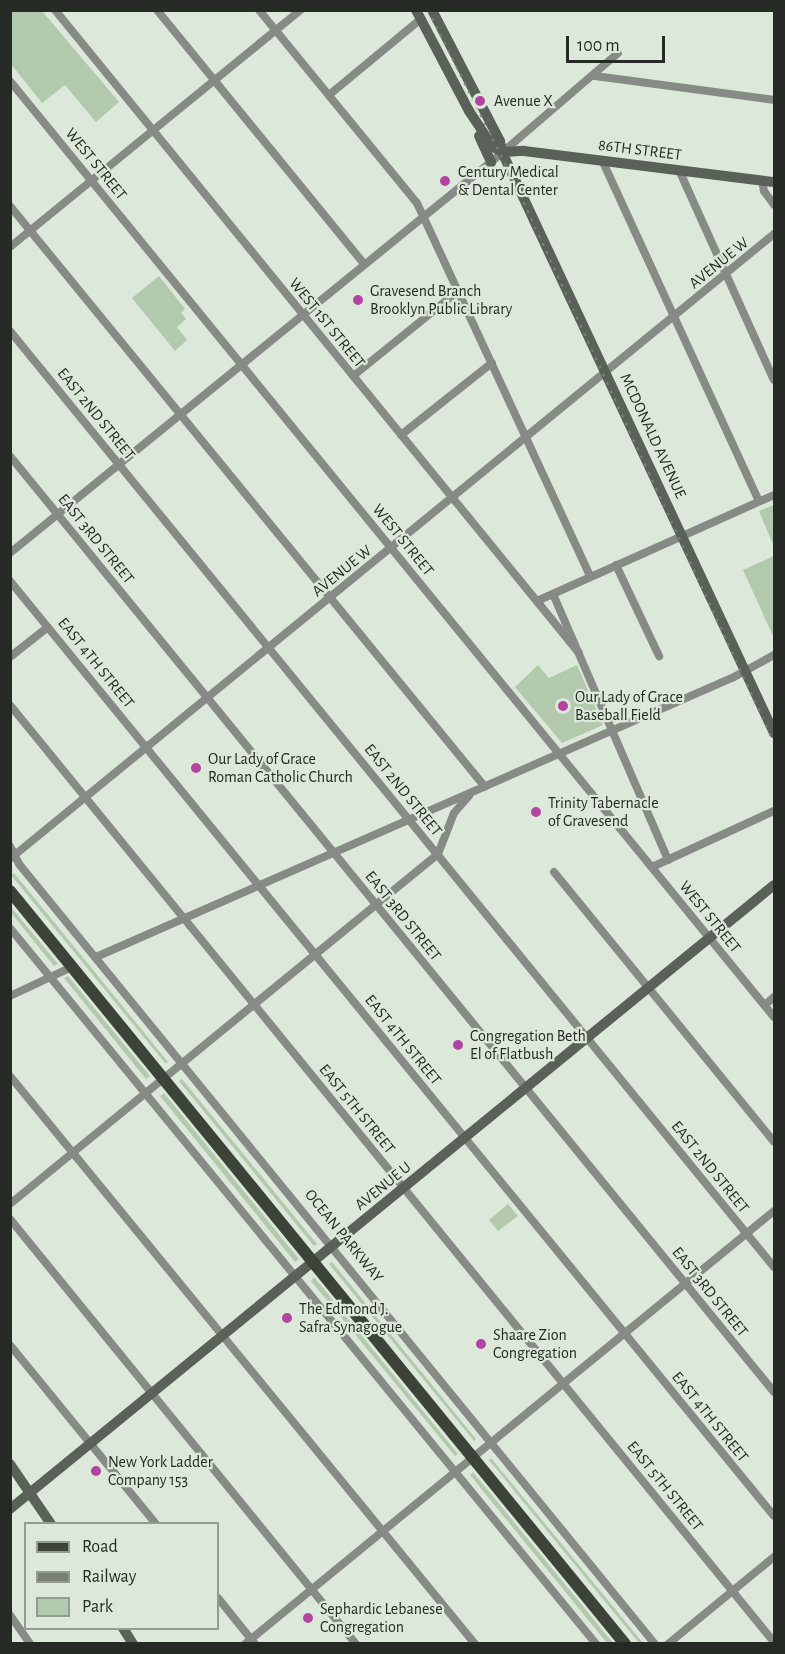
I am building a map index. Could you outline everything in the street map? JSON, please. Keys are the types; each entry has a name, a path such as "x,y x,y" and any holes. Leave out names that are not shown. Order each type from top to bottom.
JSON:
{"main road":[{"path":"432,10 500,141 502,152"},
{"path":"419,15 469,111 491,162"},
{"path":"469,111 493,147 502,152"},
{"name":"86TH STREET","path":"502,152 524,151 774,182"},
{"name":"MCDONALD AVENUE","path":"502,152 607,372 774,733"},
{"name":"AVENUE U","path":"10,1509 774,885"},
{"path":"10,891 625,1644"},
{"path":"10,1464 50,1522"},
{"path":"124,1630 133,1644"}],"street":[{"name":"WEST 1ST STREET","path":"55,10 579,652"},
{"path":"157,10 364,264"},
{"path":"260,10 424,216 591,577"},
{"path":"10,247 301,10"},
{"path":"329,95 419,15"},
{"path":"10,553 491,162 595,76 618,53"},
{"path":"595,76 774,100"},
{"name":"WEST STREET","path":"10,81 774,1017"},
{"path":"602,160 759,501"},
{"path":"679,170 774,380"},
{"path":"762,180 764,191 774,205"},
{"path":"10,206 331,598 481,789"},
{"name":"AVENUE W","path":"13,857 774,234"},
{"path":"353,376 458,291"},
{"name":"EAST 2ND STREET","path":"10,331 774,1267"},
{"path":"402,435 492,363"},
{"name":"EAST 3RD STREET","path":"10,456 774,1392"},
{"path":"537,601 774,495"},
{"path":"616,565 659,656"},
{"name":"EAST 4TH STREET","path":"10,581 774,1516"},
{"path":"553,594 668,860"},
{"path":"10,657 48,627"},
{"path":"96,957 333,851 560,754 774,655"},
{"name":"EAST 5TH STREET","path":"10,705 774,1642"},
{"path":"10,1204 438,854 458,806 481,789"},
{"path":"652,867 774,811"},
{"name":"OCEAN PARKWAY","path":"10,846 13,857 655,1644"},
{"path":"554,872 774,1142"},
{"path":"10,928 596,1644"},
{"path":"10,996 72,967"},
{"path":"765,1005 774,997"},
{"path":"10,1076 475,1644"},
{"path":"219,1599 250,1642 311,1589 774,1211"},
{"path":"10,1220 356,1644"},
{"path":"10,1345 154,1522"},
{"path":"668,1644 774,1557"},
{"path":"10,1615 30,1644"}],"green space":[{"path":"10,11 42,11 119,102 96,122 65,85 42,103 11,64"},
{"path":"159,276 185,309 181,313 186,319 177,327 187,340 175,351 132,298"},
{"path":"774,505 774,547 759,511"},
{"path":"774,556 774,638 743,570"},
{"name":"Our Lady of Grace Baseball Field","path":"538,665 549,678 577,665 603,725 562,743 515,687"},
{"path":"14,873 168,1062 165,1063 11,875"},
{"path":"10,907 58,964 54,966 11,913"},
{"path":"68,976 150,1076 146,1079 64,978"},
{"path":"182,1079 317,1244 314,1246 179,1081"},
{"path":"164,1093 299,1259 295,1262 160,1096"},
{"path":"508,1204 518,1216 498,1231 489,1220"},
{"path":"332,1262 476,1439 474,1441 329,1264"},
{"path":"314,1277 458,1454 455,1456 311,1281"},
{"path":"491,1458 643,1643 639,1643 489,1460"},
{"path":"473,1472 613,1643 607,1643 470,1475"}],"railway":[{"path":"428,10 516,186 774,743"}],"place":[{"name":"Avenue X","path":"480,101"},
{"name":"Century Medical & Dental Center","path":"445,181"},
{"name":"Gravesend Branch Brooklyn Public Library","path":"358,300"},
{"name":"Our Lady of Grace Baseball Field","path":"563,706"},
{"name":"Our Lady of Grace Roman Catholic Church","path":"196,768"},
{"name":"Trinity Tabernacle of Gravesend","path":"536,812"},
{"name":"Congregation Beth El of Flatbush","path":"458,1045"},
{"name":"The Edmond J. Safra Synagogue","path":"287,1318"},
{"name":"Shaare Zion Congregation","path":"481,1344"},
{"name":"New York Ladder Company 153","path":"96,1471"},
{"name":"Sephardic Lebanese Congregation","path":"308,1618"}]}
